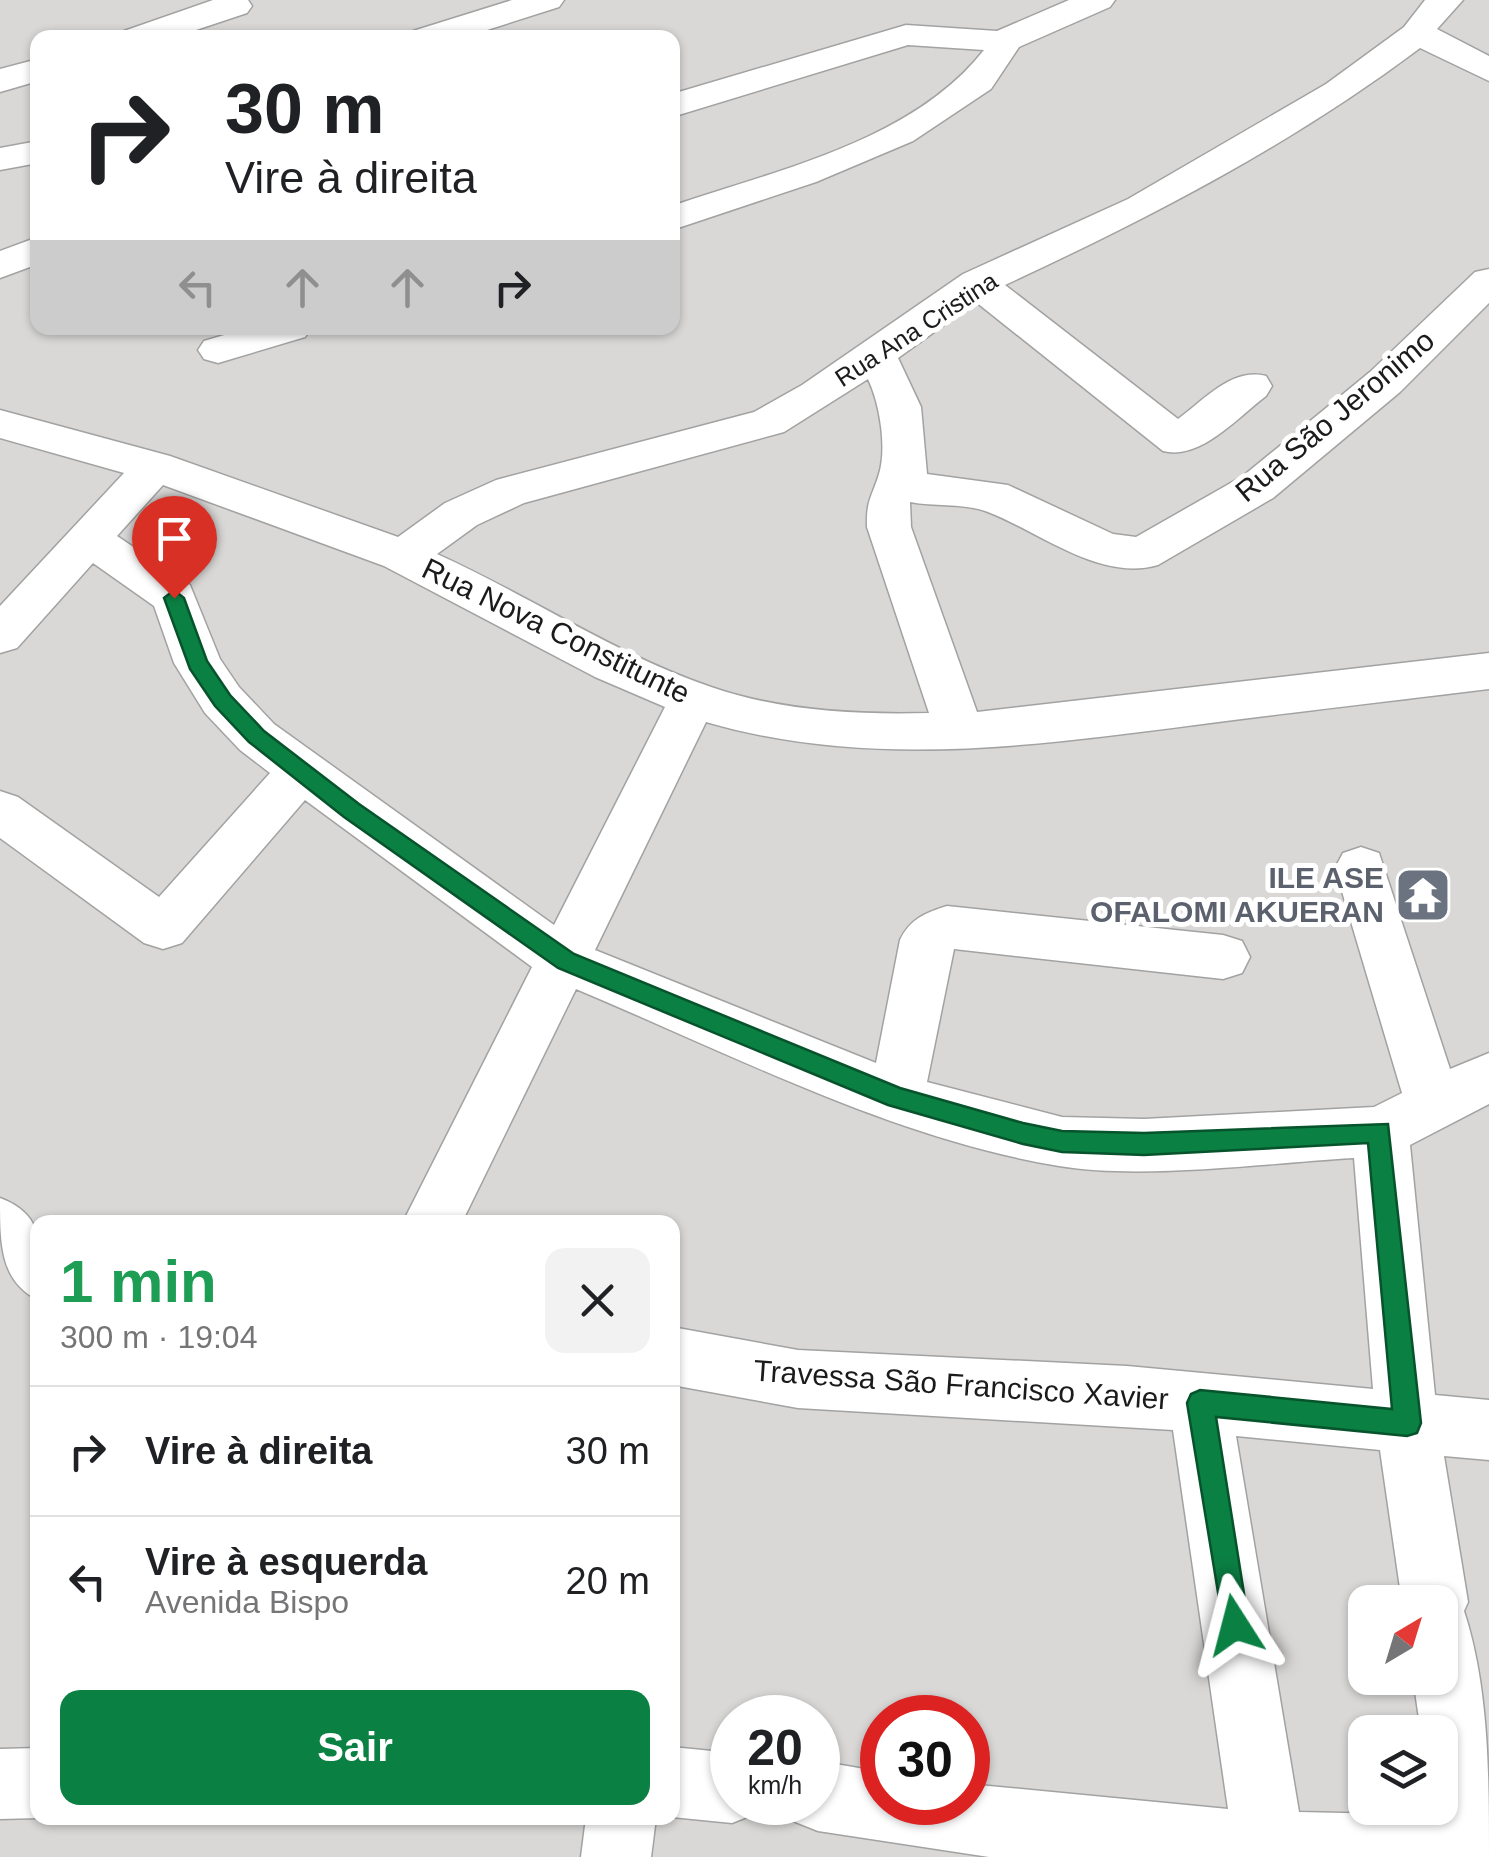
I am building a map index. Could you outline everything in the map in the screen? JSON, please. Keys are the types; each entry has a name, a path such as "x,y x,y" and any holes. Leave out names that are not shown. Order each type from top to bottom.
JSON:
{"street":[{"path":"451,30 547,0"},
{"path":"680,104 906,35 956,35 1001,42 1098,0"},
{"path":"158,30 222,6 249,30"},
{"path":"1421,12 1489,70"},
{"name":"Rua Ana Cristina","path":"403,556 461,514 511,491 769,422 876,355 977,283 1141,207 1339,92 1421,12"},
{"path":"680,216 815,169 914,126 984,74 1002,52 1001,42"},
{"path":"0,81 30,72"},
{"path":"0,158 30,153"},
{"path":"0,266 30,253"},
{"name":"Rua São Jeronimo","path":"900,475 915,488 992,496 1104,548 1142,554 1258,487 1385,382 1489,280"},
{"path":"977,283 1178,441 1251,386"},
{"path":"218,350 268,335"},
{"path":"876,355 901,408 904,441 900,475 888,498 888,527 959,729"},
{"name":"Rua Nova Constitunte","path":"0,424 155,466 403,556 693,700 748,716 805,724 1038,728 1489,671"},
{"path":"0,636 155,466"},
{"path":"89,538 174,598 198,663 222,700 256,736 494,914 566,961 897,1097 984,1125 1062,1142 1144,1144 1380,1132 1489,1077"},
{"path":"436,1215 566,961 693,700"},
{"path":"0,810 162,928 301,771"},
{"path":"1361,868 1433,1103"},
{"path":"897,1097 926,940 933,931 947,927 1223,958"},
{"path":"1380,1132 1407,1423 1432,1585"},
{"path":"0,1226 30,1263"},
{"name":"Travessa São Francisco Xavier","path":"680,1358 798,1380 1200,1403 1489,1430"},
{"path":"1200,1403 1269,1847"},
{"path":"840,1805 912,1835 1144,1848 1479,1852 1451,1695"},
{"path":"0,1784 30,1782"},
{"path":"680,1783 710,1786"},
{"path":"616,1857 621,1825"}],"shaded area":[{"path":"0,0 1489,0 1489,1857 0,1857"}],"place":[{"name":"ILE ASE OFALOMI AKUERAN","path":"1423,895"}],"route":[{"path":"174,598 198,663 222,700 256,736 494,914 566,961 936,1112 1023,1134 1062,1142 1144,1144 1380,1132 1407,1423 1200,1403 1235,1625"}]}
